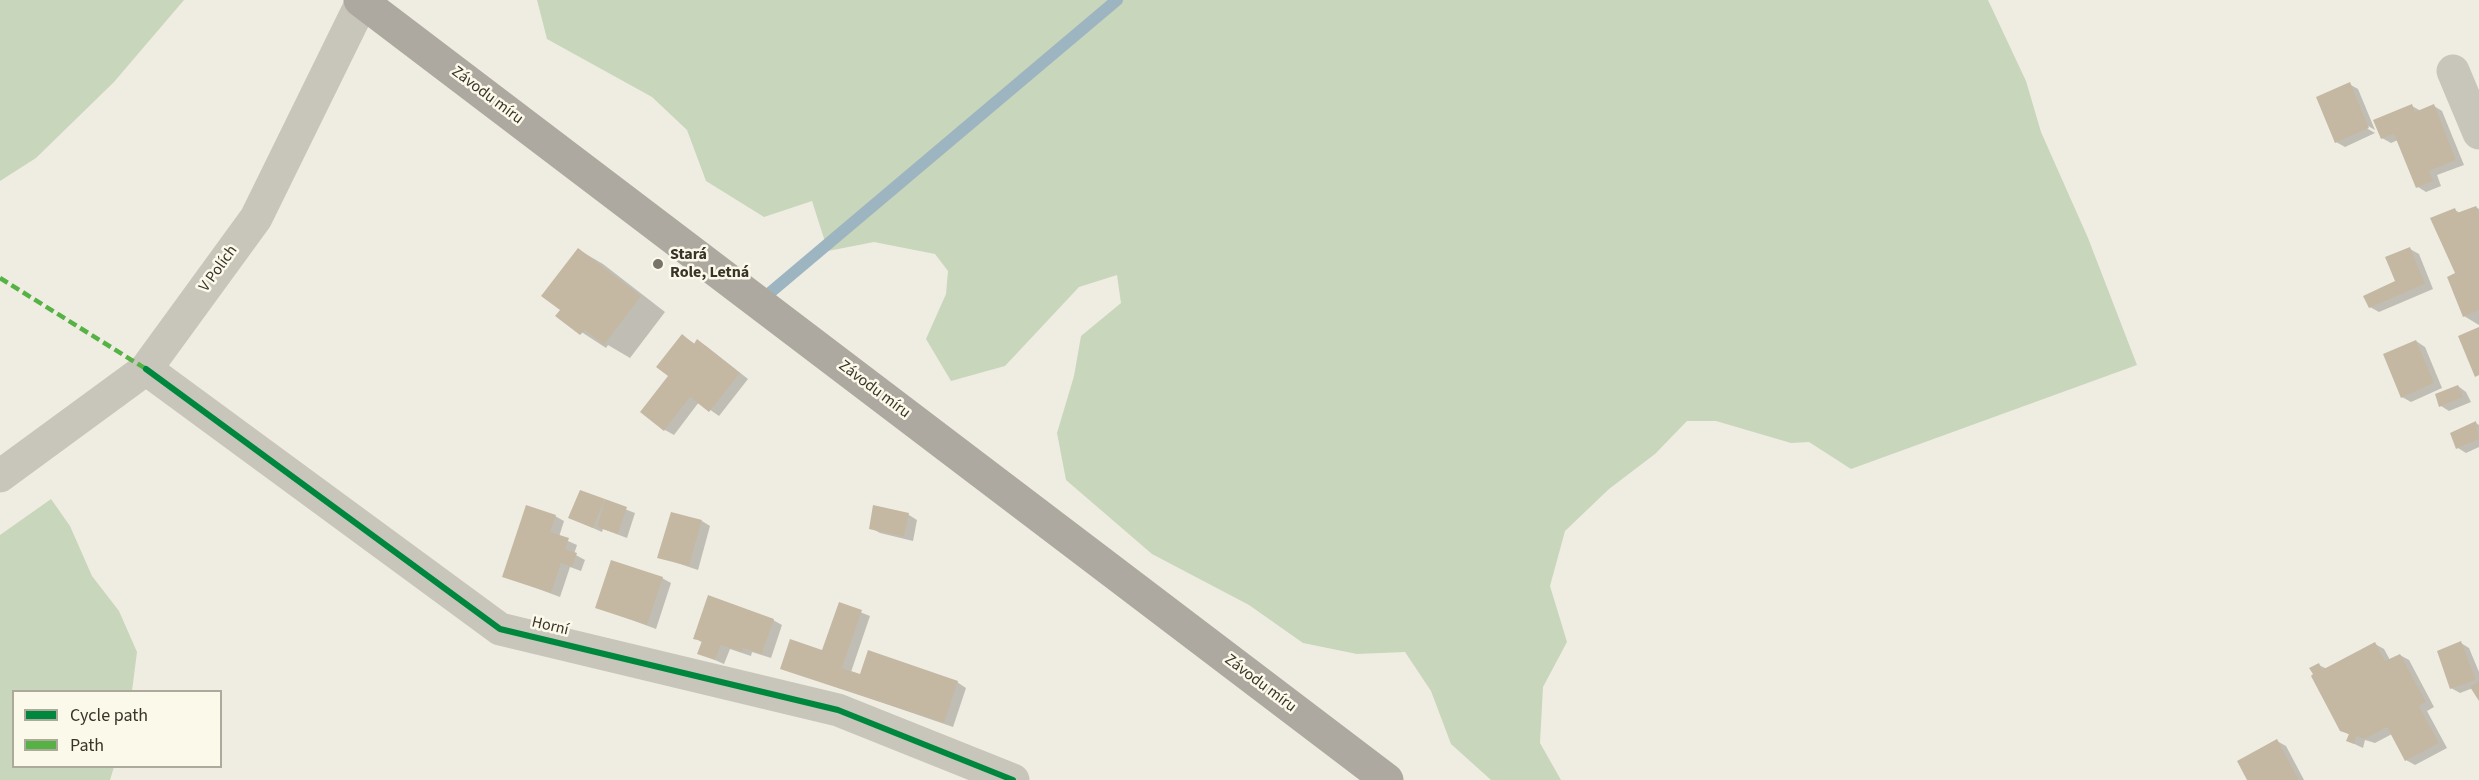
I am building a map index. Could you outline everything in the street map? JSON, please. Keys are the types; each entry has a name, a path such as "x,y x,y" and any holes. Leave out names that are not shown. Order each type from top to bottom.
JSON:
{"main road":[{"name":"Závodu míru","path":"362,0 1387,780"}],"street":[{"name":"V Polích","path":"0,476 146,369 256,218 362,0"},
{"path":"2453,71 2479,133"},
{"name":"Horní","path":"146,369 500,629 838,710 1013,780"}],"green space":[{"path":"0,0 184,0 114,82 36,158 0,181"},
{"path":"537,0 1988,0 2026,81 2041,132 2088,238 2137,365 1851,469 1809,442 1791,443 1716,421 1687,421 1655,454 1609,489 1565,531 1550,586 1567,642 1543,687 1540,743 1561,780 1491,780 1451,744 1431,691 1405,652 1357,654 1303,643 1249,605 1152,554 1066,480 1057,433 1074,376 1081,336 1121,303 1117,275 1079,287 1005,366 951,381 926,339 946,294 948,271 935,254 874,242 828,251 812,201 764,217 706,181 687,130 652,97 547,39"},
{"path":"51,499 70,526 92,576 119,611 137,652 132,690 12,690 12,768 114,768 110,780 0,780 0,535"}],"building":[{"path":"2350,82 2369,128 2335,143 2316,97"},
{"path":"2412,104 2415,112 2434,104 2456,160 2429,171 2433,181 2416,188 2394,134 2381,139 2373,120"},
{"path":"2476,206 2479,212 2479,310 2463,317 2447,277 2455,273 2430,218 2455,208 2457,213"},
{"path":"2410,247 2425,284 2369,308 2363,296 2395,281 2385,257"},
{"path":"578,248 641,296 604,345 585,330 580,335 555,316 560,310 541,296"},
{"path":"2479,327 2479,375 2475,377 2458,336"},
{"path":"682,334 694,344 697,339 740,373 709,412 690,397 664,431 640,412 668,376 656,367"},
{"path":"2416,340 2434,383 2401,398 2383,354"},
{"path":"2458,385 2463,397 2439,407 2435,394"},
{"path":"2476,421 2479,439 2456,449 2450,433"},
{"path":"580,490 605,499 593,528 568,518"},
{"path":"605,499 627,507 618,534 597,527"},
{"path":"526,505 556,515 550,532 569,538 565,549 577,553 572,567 561,563 551,593 502,577"},
{"path":"873,505 909,513 904,537 869,529"},
{"path":"671,512 702,520 689,566 657,558"},
{"path":"611,560 663,577 647,625 595,608"},
{"path":"708,595 774,619 762,654 743,648 742,652 721,645 715,660 697,654 702,641 693,639"},
{"path":"839,602 862,610 842,668 860,674 868,650 958,681 944,723 780,669 790,639 822,650"},
{"path":"2461,641 2476,680 2450,689 2437,651"},
{"path":"2375,642 2385,661 2400,654 2426,702 2419,706 2439,743 2405,761 2387,727 2365,739 2356,736 2354,744 2346,741 2349,734 2340,731 2311,676 2313,674 2309,668 2319,663 2322,670"},
{"path":"2479,681 2479,701 2470,687"},
{"path":"2277,739 2299,780 2247,780 2237,761"}],"waterway":[{"path":"759,302 1117,0"}],"marked path":[{"path":"0,278 146,369"}],"cycle path":[{"path":"146,369 500,629 838,710 1013,780"}],"place":[{"name":"Stará Role, Letná","path":"658,264"}]}
